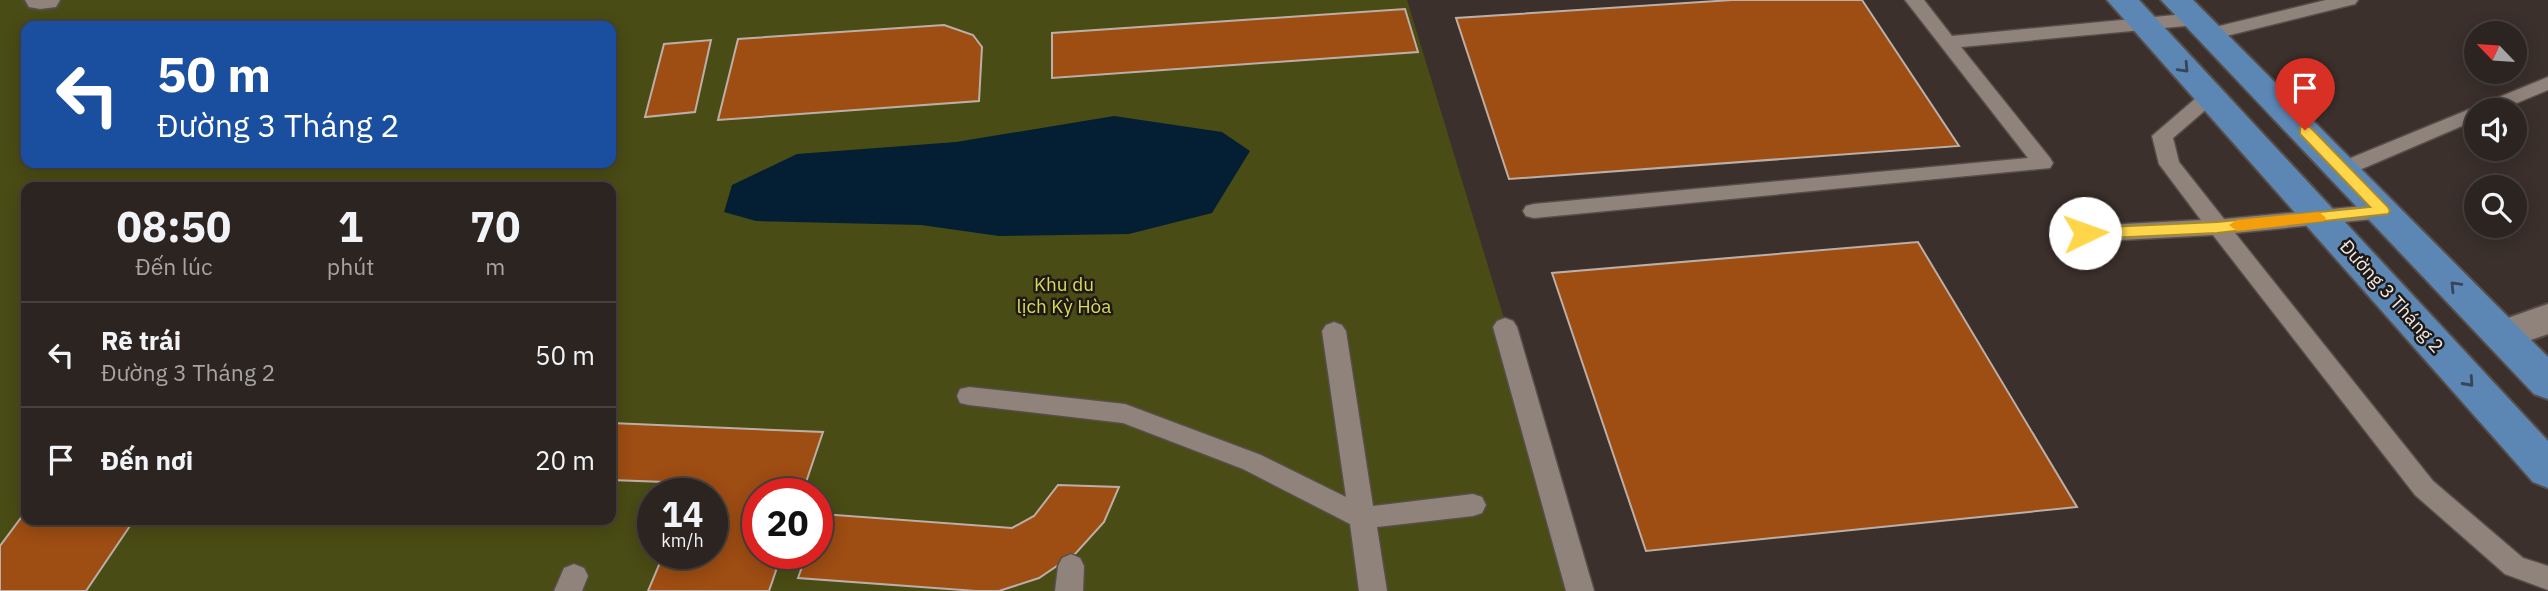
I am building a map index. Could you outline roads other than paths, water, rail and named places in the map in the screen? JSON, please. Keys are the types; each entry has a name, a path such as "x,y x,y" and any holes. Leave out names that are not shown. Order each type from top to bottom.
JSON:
{"main road":[{"name":"Đường 3 Tháng 2","path":"2133,13 2548,470"},
{"path":"2194,18 2548,383"}],"street":[{"path":"2502,335 2548,319"}],"lane":[{"path":"1534,211 2043,163 1914,0"},
{"path":"1948,42 2133,13 2194,18 2349,0"},
{"path":"2512,98 2548,83"},
{"path":"2210,96 2162,136 2169,164 2424,488 2514,566 2548,578"},
{"path":"2343,169 2464,118"},
{"path":"2085,233 2217,227 2383,211"},
{"path":"1505,327 1580,591"},
{"path":"1334,331 1373,591"},
{"path":"969,396 1125,414 1252,462 1363,518 1473,505"}],"water":[{"path":"1114,116 1222,132 1250,151 1212,213 1129,234 999,236 921,225 756,221 724,212 732,185 797,154 956,142"}],"park label":[{"name":"Khu du lịch Kỳ Hòa","path":"1064,295"}]}
